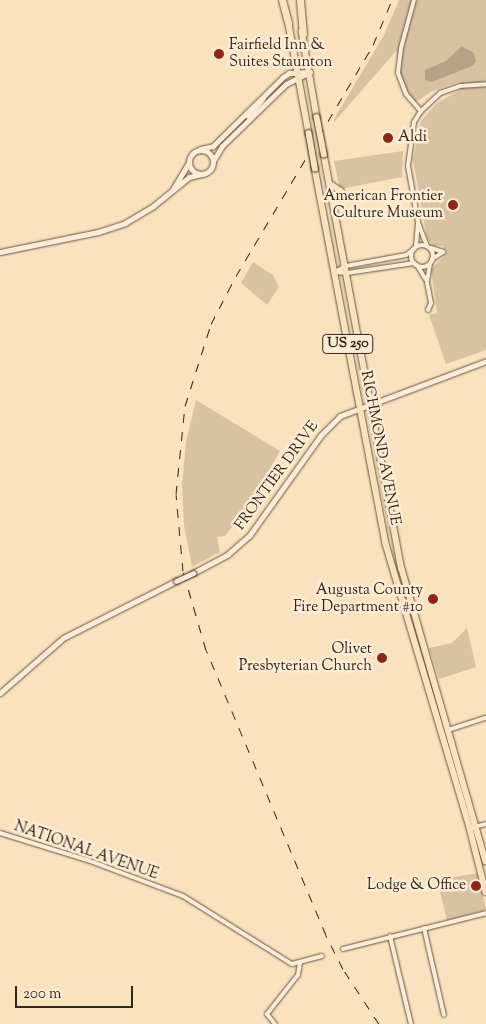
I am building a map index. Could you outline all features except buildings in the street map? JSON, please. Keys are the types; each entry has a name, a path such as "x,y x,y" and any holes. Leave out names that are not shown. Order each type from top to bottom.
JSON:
{"highway":[{"path":"283,0 288,22"},
{"path":"298,0 303,34"}],"main road":[{"name":"RICHMOND AVENUE","path":"288,22 389,556 470,828 486,892"},
{"name":"RICHMOND AVENUE","path":"303,34 405,582 486,861"},
{"path":"330,181 341,191 336,199 339,229"}],"street":[{"path":"414,0 401,48 398,73 406,94 421,110"},
{"path":"173,189 192,153 213,146 283,77 298,72 310,72"},
{"path":"0,252 98,232 125,223 152,208 189,177 209,170 213,161 233,136 286,84 310,72"},
{"path":"427,282 432,260 418,222 408,161 413,126 421,110 447,90 486,84"},
{"path":"245,124 246,117 260,104 264,95"},
{"path":"233,136 240,119"},
{"path":"200,150 207,152 213,161"},
{"path":"188,163 192,170 202,174"},
{"path":"418,222 414,249 416,264 427,282 431,303 428,310"},
{"path":"428,246 443,252 426,266 416,264 347,273 335,272 346,266 406,255 414,249 428,246"},
{"name":"FRONTIER DRIVE","path":"0,694 63,638 223,558 246,539 327,427 340,416 486,361"},
{"path":"441,730 448,730 486,718"},
{"path":"470,828 486,824"},
{"name":"NATIONAL AVENUE","path":"0,833 90,860 183,896 292,964 300,963"},
{"path":"342,949 486,913"},
{"path":"424,928 444,1015"},
{"path":"390,936 411,1024"},
{"path":"275,1024 267,1014 298,975 300,963 322,956"}],"shaded area":[{"name":"American Frontier Culture Museum","path":"399,0 486,0 486,350 446,364 429,315 437,313 431,269 444,256 443,246 433,246 427,238 413,160 421,121 437,103 460,90 459,82 432,91 412,105 397,78 397,50 334,122 384,35"},
{"path":"462,46 474,53 476,62 472,66 432,82 425,80 425,70 446,61"},
{"path":"403,151 402,177 340,189 334,161"},
{"path":"253,262 273,275 279,287 267,305 241,283"},
{"path":"196,400 280,451 252,501 225,536 217,537 220,552 192,567 184,525 182,486 186,442"},
{"path":"467,628 476,667 439,679 429,648 452,643"},
{"path":"478,873 486,910 447,920 437,880"}],"railway":[{"path":"379,1024 343,969 326,935 206,650 183,571 176,494 185,406 211,324 236,276 373,45 392,0"}],"place":[{"name":"Fairfield Inn & Suites Staunton","path":"219,54"},
{"name":"Aldi","path":"388,138"},
{"name":"American Frontier Culture Museum","path":"453,205"},
{"name":"Augusta County Fire Department #10","path":"433,599"},
{"name":"Olivet Presbyterian Church","path":"382,658"},
{"name":"Lodge & Office","path":"476,886"}]}
